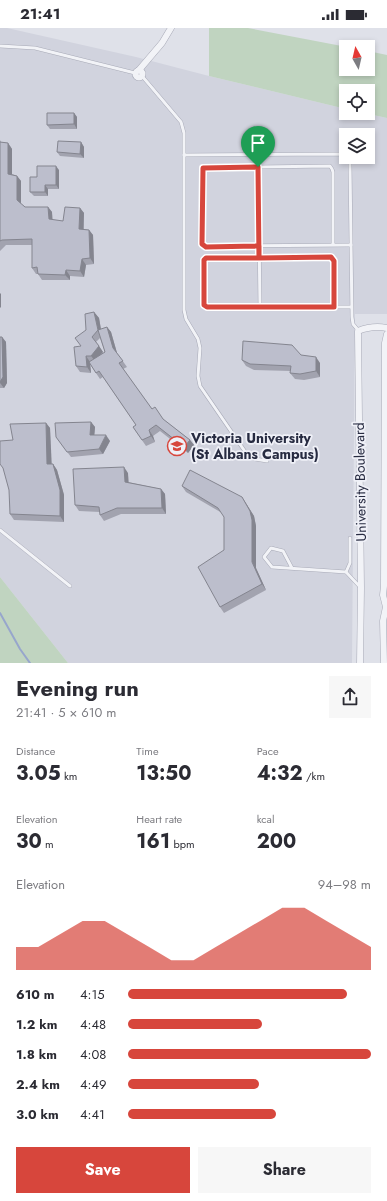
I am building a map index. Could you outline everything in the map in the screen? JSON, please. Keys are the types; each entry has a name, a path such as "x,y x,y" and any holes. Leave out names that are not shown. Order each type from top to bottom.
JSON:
{"street":[{"path":"139,73 162,43 171,28"},
{"path":"358,331 375,327 387,328"},
{"name":"University Boulevard","path":"358,331 361,588 360,663"},
{"path":"384,663 383,616 386,607 383,595 385,351 387,334"},
{"path":"384,586 387,594"},
{"path":"384,628 387,618"}],"lane":[{"path":"0,46 35,48 139,73 181,122 184,133 184,310 186,319 198,339 200,348 198,376 200,386 246,453 254,459 267,461"},
{"path":"184,155 339,154"},
{"path":"258,155 260,307"},
{"path":"350,164 351,307 352,322 358,331"},
{"path":"333,245 331,167 203,168 202,242 204,246 351,245"},
{"path":"334,307 334,261 331,257 206,258 204,260 203,303 207,307 334,307 351,307"},
{"path":"0,530 70,586"},
{"path":"346,572 350,564 350,538"},
{"path":"292,568 283,551 271,548 264,557 272,567 346,572 361,588"}],"shaded area":[{"name":"Victoria University (St Albans Campus)","path":"0,28 7,28 136,57 339,107 339,120 375,120 375,115 387,118 387,314 355,314 352,663 68,663 0,577"}],"green space":[{"path":"209,28 248,28 339,45 339,76 375,76 375,52 387,55 387,118 375,115 375,84 339,84 339,107 209,76"},
{"path":"0,577 68,663 0,663"}],"building":[{"path":"47,113 74,113 74,124 47,125"},
{"path":"58,141 81,142 80,154 57,152"},
{"path":"0,142 8,143 8,174 17,176 17,200 25,207 48,207 49,219 63,221 65,207 80,208 79,229 89,230 90,258 82,259 80,271 66,270 65,275 38,274 37,267 32,268 32,239 0,241"},
{"path":"37,166 56,166 56,185 45,185 45,192 30,192 30,177 37,177"},
{"path":"94,312 98,330 92,337 99,346 91,356 86,356 87,367 76,366 74,347 81,346 75,338 86,330 85,314"},
{"path":"107,327 113,348 123,361 119,363 152,409 155,407 163,419 190,440 184,447 156,425 149,430 151,436 142,440 133,427 136,425 99,371 96,373 89,362 105,352 98,330"},
{"path":"0,337 2,337 3,377 0,382"},
{"path":"243,341 292,345 301,355 316,357 316,371 300,374 290,373 291,366 250,364 242,360"},
{"path":"91,422 90,435 106,435 99,449 67,452 56,437 55,423"},
{"path":"46,423 47,464 53,464 60,490 60,516 10,514 9,490 3,468 0,464 0,441 13,440 10,424"},
{"path":"124,467 125,482 161,489 162,508 117,508 100,515 99,507 75,505 73,469"},
{"path":"190,470 242,497 250,511 252,520 252,562 262,584 220,607 198,567 224,550 224,517 218,508 182,486"}],"waterway":[{"path":"0,613 20,649 30,663"}],"place":[{"name":"Victoria University (St Albans Campus)","path":"177,446"}],"route":[{"path":"258,167 203,168 202,170 202,244 206,247 259,246 259,258 206,258 204,260 204,305 207,307 334,307 334,261 331,257 259,258 258,167"}]}
